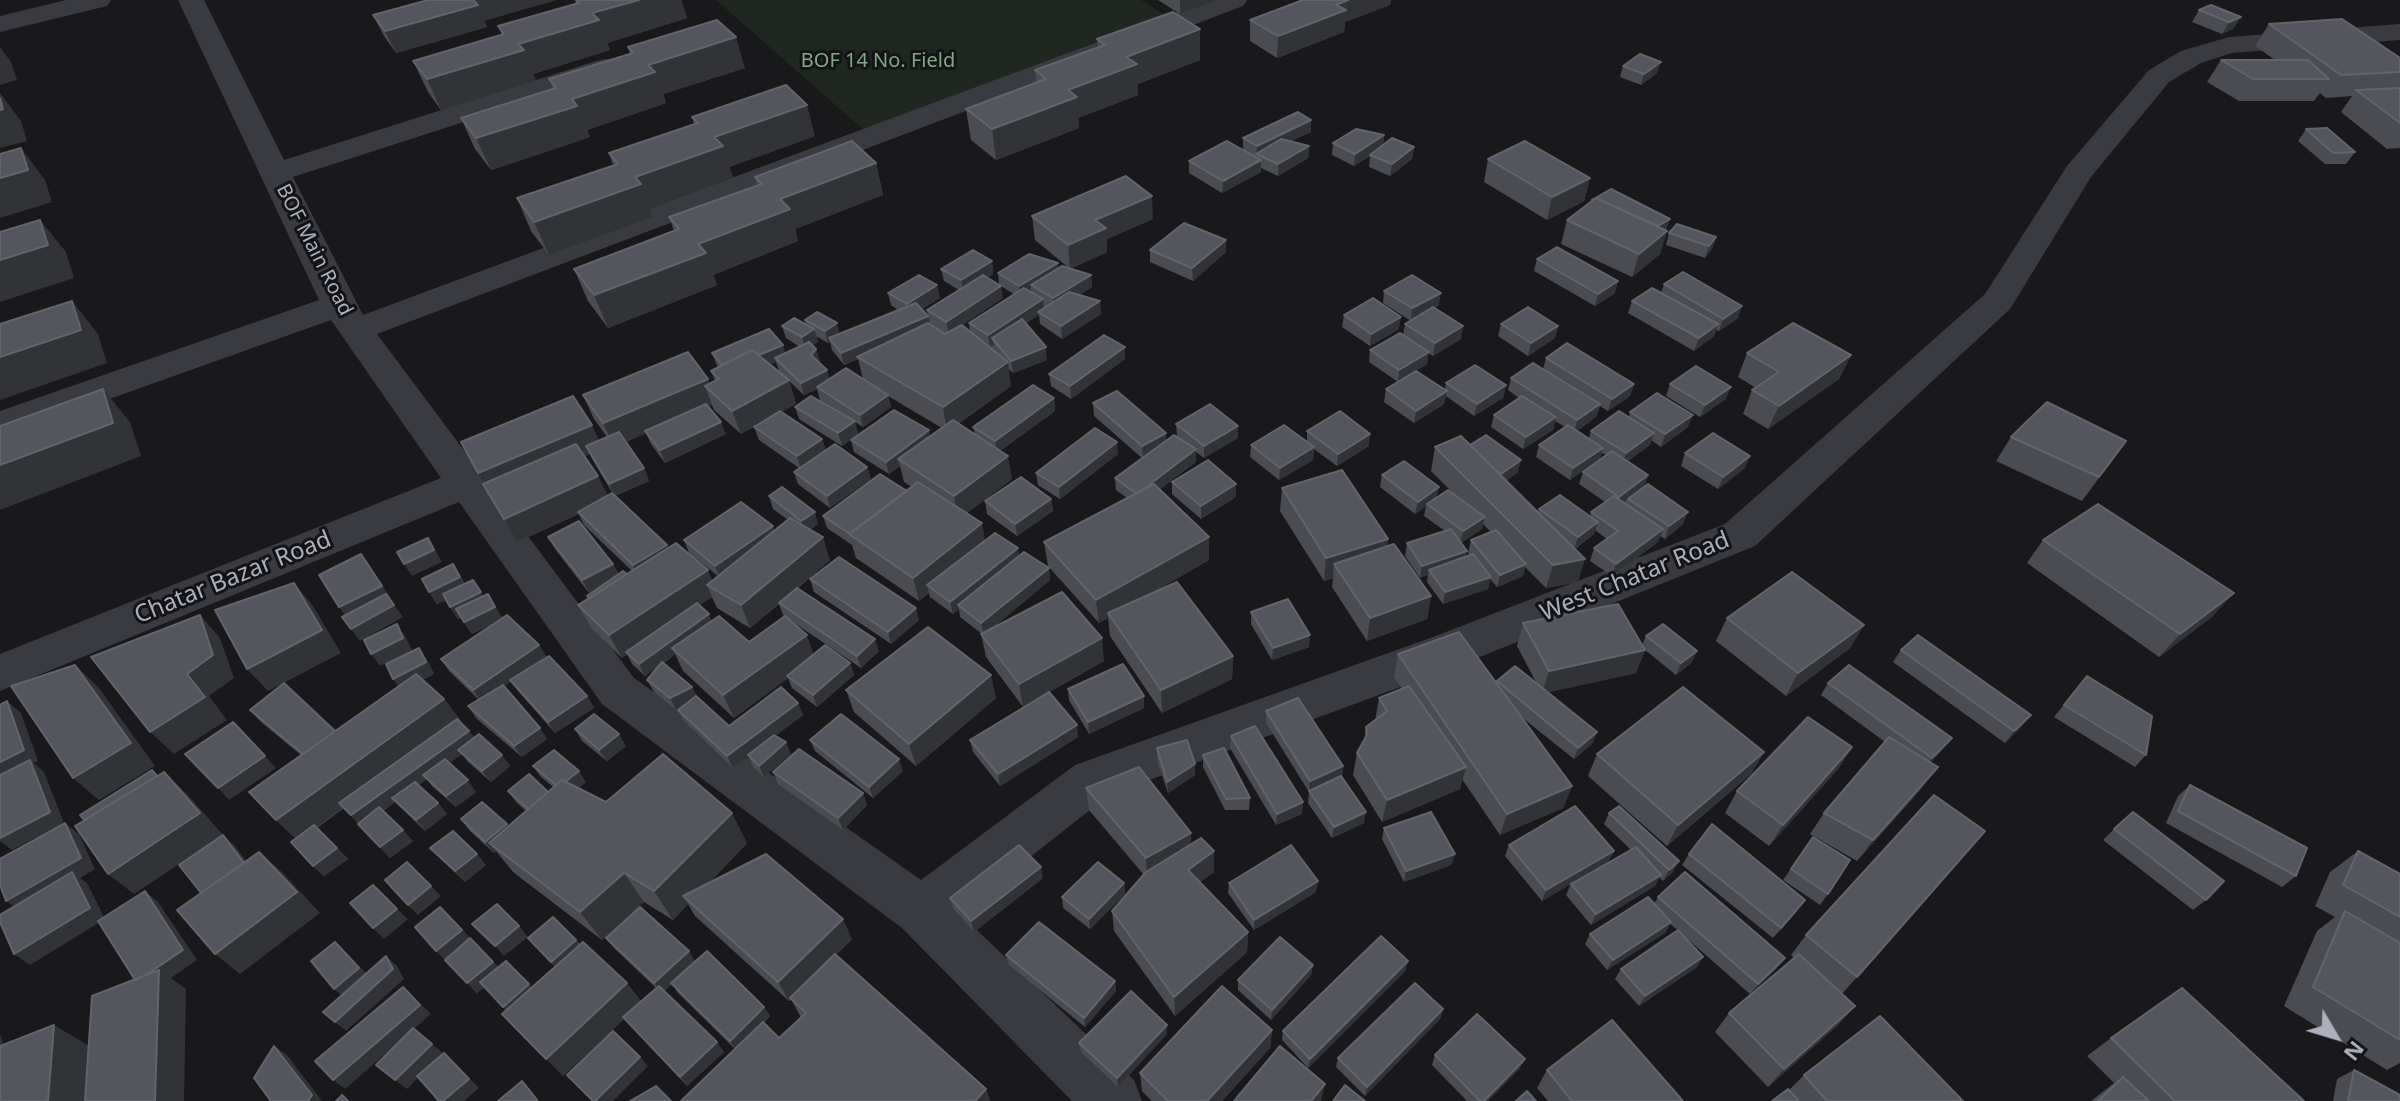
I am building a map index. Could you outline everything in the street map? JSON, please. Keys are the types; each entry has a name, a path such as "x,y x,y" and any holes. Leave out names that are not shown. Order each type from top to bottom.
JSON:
{"street":[{"path":"0,24 98,0"},
{"name":"BOF Main Road","path":"191,0 347,318 618,691 921,911 1113,1101"},
{"path":"0,425 347,318 1234,0"},
{"name":"West Chatar Road","path":"921,911 1092,780 1449,650 1740,535 1998,301 2078,173 2159,76 2191,57 2229,45 2400,32"},
{"path":"275,173 639,56"},
{"name":"Chatar Bazar Road","path":"0,673 465,484"}],"green space":[{"name":"BOF 14 No. Field","path":"716,0 1141,0 1165,15 865,131"}],"building":[{"path":"428,0 473,0 478,5 385,31 373,15"},
{"path":"576,0 639,0 592,13 599,20 518,44 524,50 427,79 413,61 504,34 498,26 579,3"},
{"path":"1303,0 1348,0 1336,5 1346,10 1278,36 1250,20"},
{"path":"2211,5 2241,17 2229,22 2199,10"},
{"path":"1173,12 1200,29 1126,57 1137,64 1068,90 1077,97 992,129 966,109 1046,79 1035,70 1105,45 1097,39"},
{"path":"2342,19 2400,58 2400,72 2341,75 2269,24"},
{"path":"717,20 736,37 648,65 655,72 572,99 577,106 476,138 461,118 556,88 549,79 633,53 628,47"},
{"path":"1640,54 1661,62 1644,74 1623,66"},
{"path":"2221,60 2308,60 2329,79 2253,79"},
{"path":"786,85 807,105 714,137 723,146 635,177 641,184 534,222 517,198 618,164 609,153 698,123 692,117"},
{"path":"2400,88 2400,123 2356,90"},
{"path":"1298,112 1311,120 1257,146 1243,138"},
{"path":"2327,128 2355,152 2333,153 2306,129"},
{"path":"1356,129 1384,135 1355,154 1333,143"},
{"path":"1392,138 1414,147 1392,164 1370,155"},
{"path":"1281,139 1309,146 1278,164 1256,154"},
{"path":"852,141 876,163 780,199 790,209 698,244 706,253 594,295 574,269 679,229 669,217 762,184 755,177"},
{"path":"1227,141 1261,160 1223,181 1189,161"},
{"path":"1525,141 1590,178 1552,197 1488,159"},
{"path":"21,148 28,170 0,178 0,154"},
{"path":"1126,176 1152,196 1095,220 1106,228 1068,245 1032,216"},
{"path":"1611,189 1670,219 1658,226 1596,198 1592,200"},
{"path":"1596,198 1667,231 1639,254 1567,220"},
{"path":"40,220 48,245 0,260 0,232"},
{"path":"1184,223 1226,240 1192,268 1150,250"},
{"path":"1677,224 1716,237 1709,246 1669,233"},
{"path":"1557,247 1618,281 1598,294 1537,259"},
{"path":"973,250 992,261 961,280 941,269"},
{"path":"1029,254 1058,263 1019,286 998,273"},
{"path":"1062,266 1091,275 1053,298 1031,285"},
{"path":"1683,272 1742,306 1723,319 1664,284"},
{"path":"919,275 937,285 907,304 888,293"},
{"path":"983,275 1001,286 946,322 927,310"},
{"path":"1412,275 1441,293 1412,308 1384,291"},
{"path":"1024,288 1043,299 988,335 969,323"},
{"path":"1652,288 1718,324 1699,338 1632,301"},
{"path":"1069,292 1100,301 1061,326 1038,312"},
{"path":"1373,298 1401,317 1371,334 1344,315"},
{"path":"72,301 81,330 0,357 0,324"},
{"path":"916,303 928,316 841,353 829,338"},
{"path":"1433,307 1463,326 1435,343 1405,324"},
{"path":"1528,307 1558,326 1531,343 1501,324"},
{"path":"817,312 837,323 825,331 805,320"},
{"path":"794,318 814,329 802,337 782,326"},
{"path":"1022,319 1046,347 1011,361 992,338"},
{"path":"928,323 945,334 962,325 1008,362 943,407 857,357"},
{"path":"1793,323 1851,355 1779,406 1752,390 1779,372 1747,353"},
{"path":"769,329 783,345 759,355 752,350 722,365 712,353"},
{"path":"1400,333 1429,352 1399,370 1370,350"},
{"path":"1104,335 1125,347 1070,386 1049,374"},
{"path":"809,342 816,349 811,355 827,370 801,383 775,358"},
{"path":"1567,343 1634,384 1612,399 1546,358"},
{"path":"752,350 789,380 732,411 705,386 719,379 711,371"},
{"path":"688,352 708,379 603,423 583,395"},
{"path":"1533,363 1600,404 1577,420 1511,378"},
{"path":"1475,365 1506,385 1477,404 1446,383"},
{"path":"1696,366 1731,387 1705,405 1670,384"},
{"path":"846,368 888,395 860,415 817,387"},
{"path":"1416,371 1447,391 1416,411 1386,389"},
{"path":"1033,385 1054,398 995,441 973,427"},
{"path":"103,389 113,423 0,465 0,426"},
{"path":"1117,391 1166,433 1142,446 1093,403"},
{"path":"1657,393 1693,415 1665,434 1630,412"},
{"path":"573,396 592,425 478,473 461,442"},
{"path":"811,396 855,421 838,433 795,407"},
{"path":"1522,396 1556,417 1526,437 1494,415"},
{"path":"2047,402 2126,441 2099,477 2011,437"},
{"path":"706,404 721,422 660,450 645,431"},
{"path":"1210,404 1238,426 1204,446 1176,424"},
{"path":"894,410 929,430 886,462 851,440"},
{"path":"780,411 822,439 797,456 754,427"},
{"path":"1340,411 1370,434 1338,454 1307,431"},
{"path":"1619,411 1654,433 1626,453 1591,431"},
{"path":"953,420 1008,456 954,496 898,459"},
{"path":"1284,425 1314,447 1280,468 1251,445"},
{"path":"1568,425 1603,448 1573,468 1539,445"},
{"path":"1095,428 1117,442 1059,487 1036,473"},
{"path":"619,432 644,468 609,484 586,446"},
{"path":"1713,433 1750,456 1723,477 1685,453"},
{"path":"1174,435 1196,449 1137,494 1115,478"},
{"path":"1486,435 1521,460 1501,474 1470,445"},
{"path":"1461,436 1585,559 1553,565 1435,447"},
{"path":"576,444 598,476 504,519 483,484"},
{"path":"835,444 867,467 827,496 794,472"},
{"path":"1612,451 1648,475 1619,497 1583,472"},
{"path":"1208,460 1236,484 1201,506 1172,482"},
{"path":"1404,461 1439,487 1418,502 1382,475"},
{"path":"1342,470 1388,539 1326,558 1282,488"},
{"path":"880,474 907,491 850,534 823,516"},
{"path":"1021,477 1051,499 1015,524 985,501"},
{"path":"918,482 982,523 913,578 849,534"},
{"path":"1154,484 1209,537 1096,600 1044,542"},
{"path":"1648,484 1688,512 1669,526 1628,499"},
{"path":"782,487 815,512 801,521 769,496"},
{"path":"1448,490 1485,517 1463,531 1427,504"},
{"path":"612,493 667,545 633,565 578,512"},
{"path":"1560,495 1598,522 1578,537 1539,509"},
{"path":"1614,496 1663,529 1616,564 1594,548 1618,531 1591,512"},
{"path":"741,502 773,526 715,566 684,540"},
{"path":"2098,504 2234,593 2180,634 2043,540"},
{"path":"790,518 823,537 741,605 707,585"},
{"path":"579,521 613,564 582,580 548,537"},
{"path":"1451,529 1467,551 1422,566 1407,543"},
{"path":"1496,530 1526,564 1500,575 1471,540"},
{"path":"995,533 1018,548 950,602 927,585"},
{"path":"428,538 434,550 404,564 397,552"},
{"path":"676,543 708,570 609,635 578,605"},
{"path":"1394,544 1431,596 1370,618 1334,564"},
{"path":"1024,552 1049,568 981,623 958,605"},
{"path":"361,554 382,586 339,607 319,575"},
{"path":"1473,554 1491,577 1445,592 1429,570"},
{"path":"839,557 916,608 888,632 810,579"},
{"path":"453,564 460,577 429,592 422,579"},
{"path":"623,571 627,574 590,598 587,596"},
{"path":"1792,572 1864,625 1798,673 1727,618"},
{"path":"473,580 481,592 450,607 443,594"},
{"path":"1177,582 1233,656 1161,690 1108,613"},
{"path":"294,583 322,630 247,669 215,610"},
{"path":"797,588 875,639 857,656 779,603"},
{"path":"1062,592 1102,638 1019,684 981,634"},
{"path":"386,594 394,605 351,629 342,617"},
{"path":"488,594 495,607 464,622 456,609"},
{"path":"1288,599 1310,635 1273,648 1251,612"},
{"path":"697,603 709,614 639,664 626,652"},
{"path":"1618,604 1645,650 1549,671 1523,623"},
{"path":"200,615 213,655 187,674 205,697 150,732 91,657"},
{"path":"507,615 539,645 473,690 441,659"},
{"path":"719,616 749,642 785,616 807,635 723,695 672,648"},
{"path":"397,624 403,638 371,654 364,640"},
{"path":"1663,624 1697,651 1681,663 1646,636"},
{"path":"928,627 991,675 909,744 846,690"},
{"path":"1459,632 1572,786 1507,814 1398,654"},
{"path":"1918,635 2031,715 2014,731 1901,650"},
{"path":"825,645 850,663 813,695 787,676"},
{"path":"419,648 426,662 393,679 386,664"},
{"path":"549,656 587,696 548,722 510,680"},
{"path":"662,662 692,687 670,698 647,680"},
{"path":"1123,664 1144,696 1088,722 1068,689"},
{"path":"75,665 131,743 73,778 11,686"},
{"path":"1849,665 1952,738 1932,758 1828,683"},
{"path":"1515,666 1597,732 1578,748 1497,681"},
{"path":"416,674 444,699 276,820 249,792"},
{"path":"2087,676 2152,716 2146,755 2064,705"},
{"path":"284,683 335,731 303,754 250,710"},
{"path":"503,685 540,728 514,746 468,706"},
{"path":"1409,686 1466,767 1387,800 1357,753 1367,735 1366,727 1387,711 1379,698"},
{"path":"781,687 798,703 727,756 678,710 696,696 729,726"},
{"path":"1683,687 1764,752 1678,825 1597,754"},
{"path":"1049,692 1077,725 998,774 970,740"},
{"path":"1298,698 1343,766 1310,781 1266,711"},
{"path":"7,701 24,750 0,762 0,705"},
{"path":"594,714 619,734 599,750 575,729"},
{"path":"841,714 899,759 869,787 810,740"},
{"path":"1808,717 1852,747 1783,825 1737,791"},
{"path":"457,719 469,731 351,815 339,803"},
{"path":"233,722 265,756 218,788 185,754"},
{"path":"1255,726 1303,802 1277,814 1231,736"},
{"path":"479,734 502,755 482,771 458,750"},
{"path":"774,735 786,742 759,766 748,755"},
{"path":"1889,737 1938,767 1873,840 1824,813"},
{"path":"1187,740 1195,764 1167,782 1157,748"},
{"path":"1224,748 1250,798 1226,799 1203,755"},
{"path":"799,749 863,793 838,818 773,772"},
{"path":"554,750 579,771 556,785 533,766"},
{"path":"663,754 732,813 654,891 624,873 580,912 489,843 562,780 606,802"},
{"path":"445,759 468,780 446,796 423,775"},
{"path":"30,760 50,812 0,838 0,775"},
{"path":"1139,767 1191,833 1146,858 1086,788"},
{"path":"152,770 157,776 84,820 80,815"},
{"path":"164,772 200,813 108,874 75,826"},
{"path":"529,774 548,792 528,809 508,791"},
{"path":"1341,776 1366,812 1334,827 1309,791"},
{"path":"415,782 438,803 416,820 392,798"},
{"path":"2190,785 2307,848 2296,876 2178,811"},
{"path":"1934,795 1985,831 1857,977 1806,935"},
{"path":"482,802 507,824 485,842 461,819"},
{"path":"1575,806 1614,851 1546,890 1509,845"},
{"path":"1619,806 1679,861 1669,870 1609,813"},
{"path":"379,807 403,830 380,847 358,824"},
{"path":"1431,812 1455,854 1406,871 1384,828"},
{"path":"2133,812 2224,881 2206,900 2114,829"},
{"path":"65,823 81,858 6,901 0,885 0,859"},
{"path":"1712,824 1805,900 1781,928 1689,854"},
{"path":"314,825 337,848 313,866 291,842"},
{"path":"453,831 477,854 455,871 430,848"},
{"path":"223,835 244,863 201,893 179,865"},
{"path":"1813,837 1850,860 1828,894 1791,869"},
{"path":"1201,838 1214,851 1188,870 1248,932 1174,997 1112,911 1146,872"},
{"path":"1019,845 1041,867 971,921 950,898"},
{"path":"1291,845 1318,881 1254,920 1229,883"},
{"path":"1636,847 1661,875 1596,914 1571,884"},
{"path":"2358,851 2400,874 2400,917 2343,885"},
{"path":"259,852 297,892 215,954 177,910"},
{"path":"766,854 843,919 778,982 683,896"},
{"path":"407,862 431,886 408,905 385,880"},
{"path":"1098,862 1124,883 1089,919 1062,897"},
{"path":"72,872 90,908 14,954 0,915"},
{"path":"1685,872 1785,958 1758,984 1658,897"},
{"path":"373,885 397,909 373,928 350,903"},
{"path":"145,891 183,950 135,980 98,921"},
{"path":"1648,897 1671,922 1613,960 1590,934"},
{"path":"497,904 519,926 495,946 472,924"},
{"path":"440,907 462,930 436,951 415,927"},
{"path":"640,907 689,951 654,983 606,938"},
{"path":"2345,911 2400,943 2400,1040 2313,987"},
{"path":"553,917 576,940 551,962 528,938"},
{"path":"1039,922 1115,981 1084,1018 1006,955"},
{"path":"1678,930 1703,957 1645,996 1621,969"},
{"path":"1381,936 1408,961 1310,1059 1283,1031"},
{"path":"1280,937 1313,965 1272,1010 1238,980"},
{"path":"470,938 493,962 467,983 445,960"},
{"path":"335,942 359,968 334,989 311,961"},
{"path":"583,942 627,983 546,1059 502,1014"},
{"path":"707,951 764,1007 730,1041 671,983"},
{"path":"835,954 986,1089 975,1101 681,1101 763,1022 779,1038 806,1013 790,998"},
{"path":"1799,954 1855,1006 1784,1069 1729,1013"},
{"path":"386,956 393,969 335,1022 323,1012"},
{"path":"506,961 529,984 503,1007 480,982"},
{"path":"159,970 155,1101 85,1101 92,996"},
{"path":"1415,983 1443,1009 1367,1087 1338,1058"},
{"path":"659,986 717,1042 680,1077 623,1017"},
{"path":"1222,986 1272,1030 1207,1101 1168,1101 1140,1073"},
{"path":"403,987 420,1005 333,1080 315,1061"},
{"path":"2182,988 2304,1101 2175,1101 2111,1038"},
{"path":"1131,991 1167,1025 1117,1078 1079,1043"},
{"path":"1477,1014 1525,1059 1484,1101 1480,1101 1435,1055"},
{"path":"1880,1016 1963,1101 1827,1101 1804,1075"},
{"path":"1612,1020 1683,1101 1572,1101 1547,1070"},
{"path":"54,1025 48,1101 0,1101 0,1046"},
{"path":"413,1028 432,1044 395,1080 376,1065"},
{"path":"613,1031 640,1057 593,1101 567,1075"},
{"path":"274,1046 312,1095 308,1101 271,1101 254,1078"},
{"path":"1280,1046 1325,1084 1311,1101 1234,1101"},
{"path":"444,1053 469,1079 439,1101 417,1076"},
{"path":"2354,1070 2400,1095 2400,1101 2348,1101"},
{"path":"2123,1077 2149,1101 2098,1101"},
{"path":"522,1081 538,1101 498,1101"},
{"path":"1345,1085 1365,1101 1333,1101"},
{"path":"656,1086 671,1101 630,1101"},
{"path":"1788,1089 1799,1101 1772,1101"},
{"path":"1527,1091 1536,1101 1516,1101"}]}
